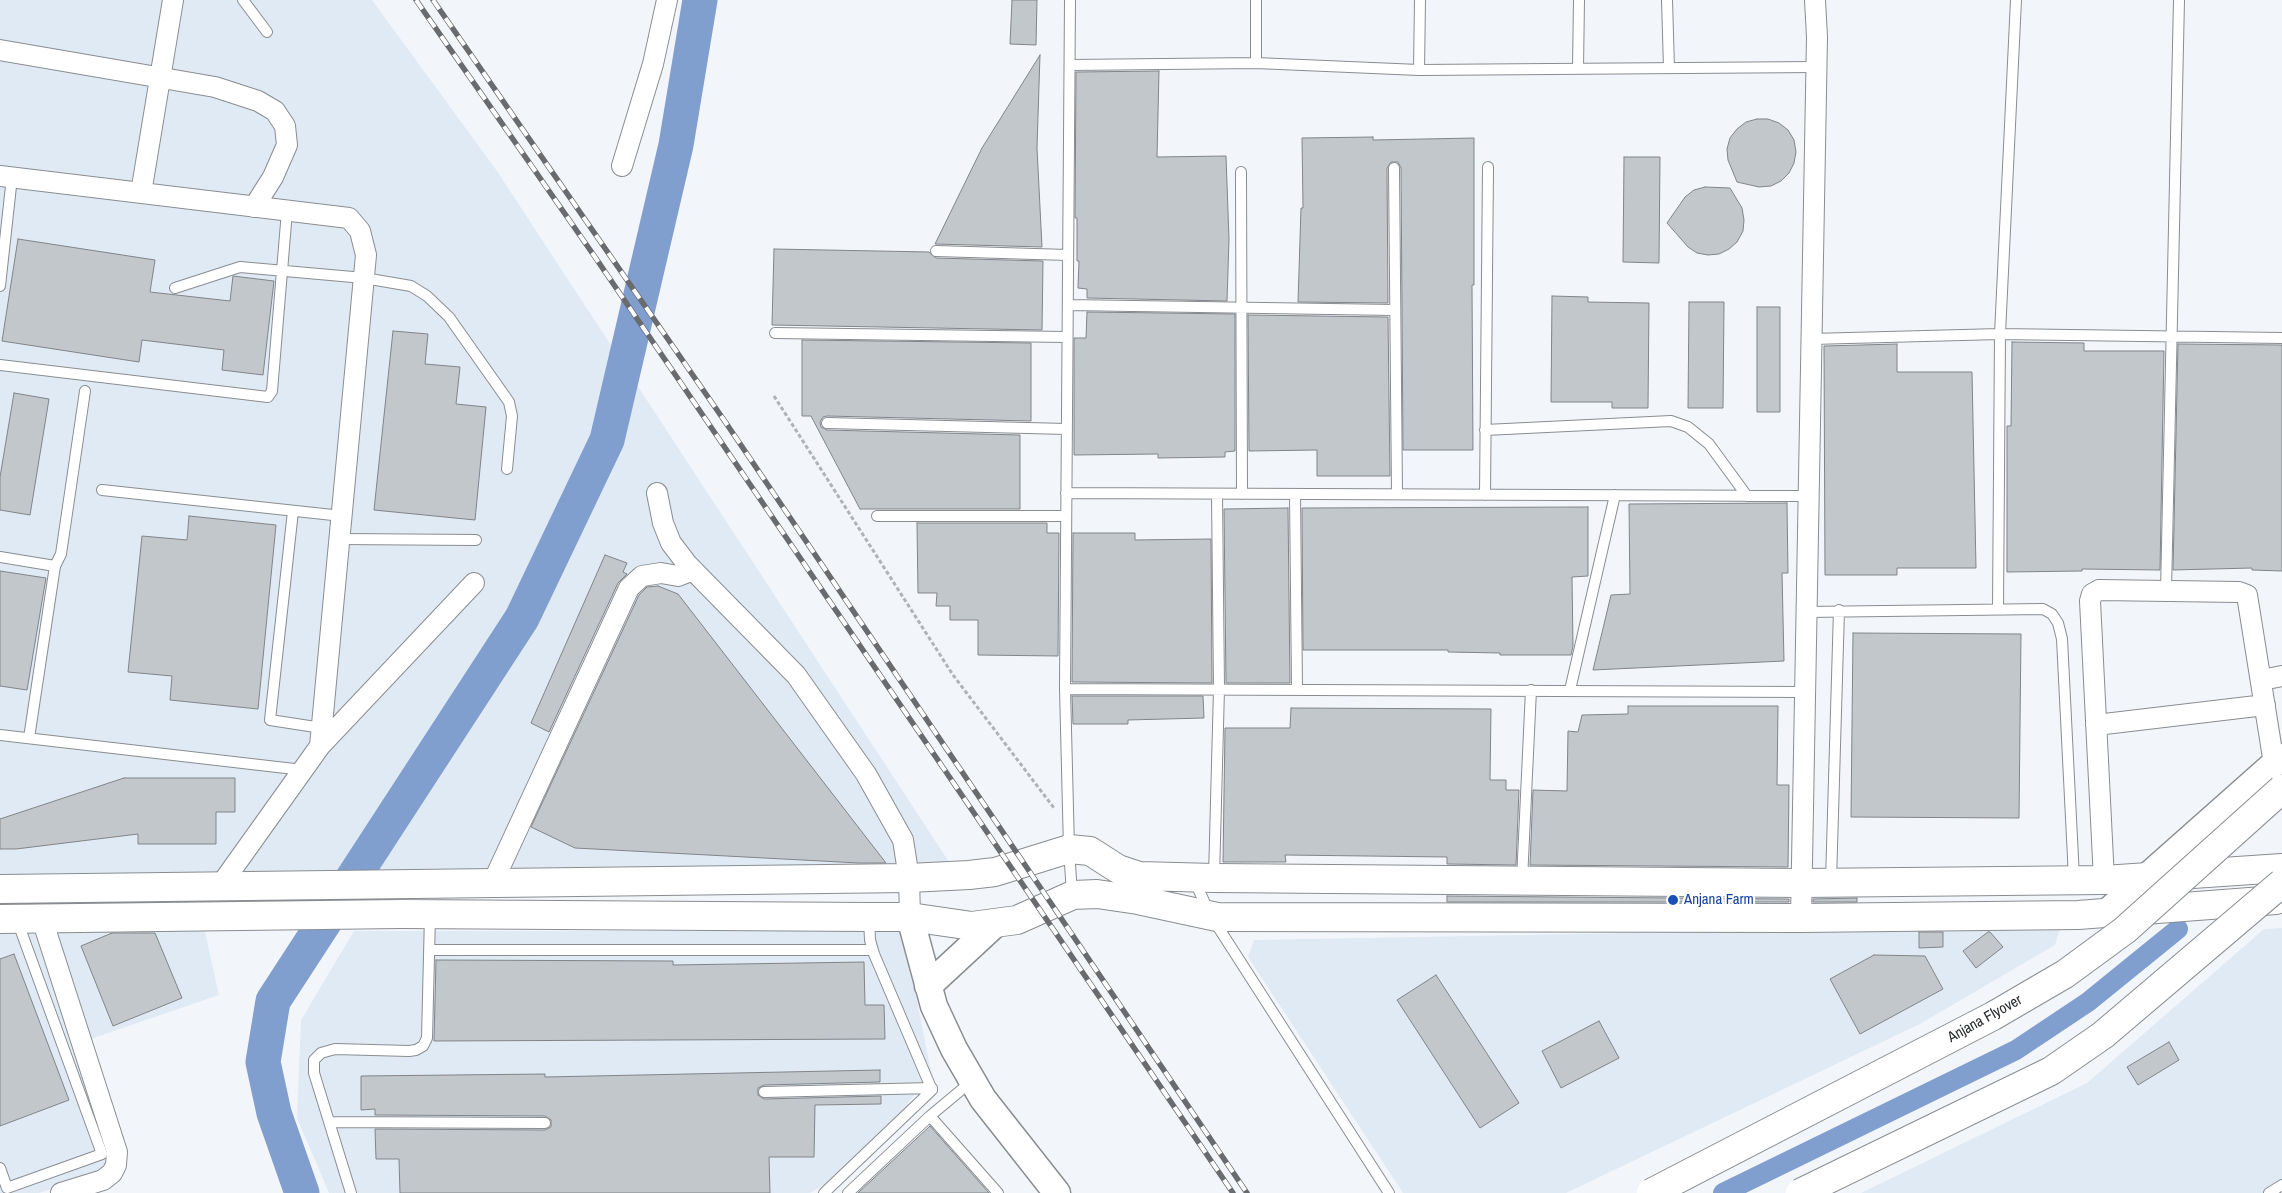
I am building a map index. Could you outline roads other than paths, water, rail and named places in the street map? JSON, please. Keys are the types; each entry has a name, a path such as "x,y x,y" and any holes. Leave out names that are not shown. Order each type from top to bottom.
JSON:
{"main road":[{"name":"Anjana Flyover","path":"1651,1193 1993,1016 2065,974 2125,930 2279,770"},
{"path":"0,889 909,878 995,872 1069,838 1118,868 1139,876 1203,878 1802,883 2104,880 2282,868"},
{"path":"1800,1193 2051,1071 2103,1035 2282,883"},
{"path":"19,919 401,914 869,917 910,918 972,926 1017,920 1072,896 1097,894 1138,900 1211,916 1801,918 2078,915 2282,900"}],"street":[{"path":"141,193 173,0"},
{"path":"622,166 653,64 667,0"},
{"path":"1801,918 1817,37 1815,0"},
{"path":"1817,37 1830,0"},
{"path":"0,50 215,87 258,101 276,111 285,126 287,146 273,177 254,207"},
{"path":"6,176 349,218 360,231 366,255 321,737"},
{"path":"657,493 662,523 671,543 693,570 796,675 855,759 903,840 909,878 910,918 934,1006 954,1049 983,1099 1057,1193"},
{"path":"493,882 629,588 642,576 661,573 678,576 693,570"},
{"path":"228,886 303,770 321,737 474,583"},
{"path":"2104,880 2090,601 2092,594 2099,590 2239,592 2246,594 2265,705 2279,770 2145,877 2106,913"},
{"path":"2262,680 2282,676"},
{"path":"2096,725 2265,705"},
{"path":"19,919 117,1152 116,1164 112,1174 103,1180 61,1193"},
{"path":"928,986 995,924"}],"lane":[{"path":"243,0 267,32"},
{"path":"1070,0 1065,689 1072,896"},
{"path":"1256,0 1256,63"},
{"path":"1419,70 1420,0"},
{"path":"1578,69 1579,0"},
{"path":"1668,0 1669,68"},
{"path":"1998,609 2000,334 2016,0"},
{"path":"2166,591 2179,0"},
{"path":"1070,65 1256,63 1419,70 1816,67"},
{"path":"1485,495 1488,167"},
{"path":"1394,168 1397,494"},
{"path":"1241,172 1242,494"},
{"path":"0,286 6,176"},
{"path":"0,365 268,398 272,391 287,211"},
{"path":"936,251 1068,255"},
{"path":"175,288 240,267 364,278 411,286 427,296 449,317 509,402 512,416 507,469"},
{"path":"1068,305 1395,310"},
{"path":"775,333 1067,337"},
{"path":"1811,339 2000,334 2282,338"},
{"path":"29,738 55,566 61,554 85,390"},
{"path":"1485,430 1671,421 1688,427 1709,444 1747,496"},
{"path":"827,424 1066,429"},
{"path":"102,490 342,516"},
{"path":"1066,493 1808,496"},
{"path":"1217,494 1219,689 1203,878 1211,916 1388,1193"},
{"path":"1295,494 1297,689"},
{"path":"1570,690 1615,495"},
{"path":"293,511 270,720 321,737"},
{"path":"877,516 1066,516"},
{"path":"340,540 476,540"},
{"path":"0,557 55,566"},
{"path":"1806,612 1839,610 2043,609 2052,614 2058,623 2062,639 2074,880"},
{"path":"1831,882 1839,610"},
{"path":"1065,689 1805,692"},
{"path":"1522,881 1531,690"},
{"path":"0,735 303,770"},
{"path":"351,1193 314,1073 314,1060 320,1053 335,1049 408,1051 416,1050 423,1046 427,1038 430,914"},
{"path":"869,917 870,940 873,950 932,1088"},
{"path":"0,1168 7,1188 102,1154 19,919"},
{"path":"429,950 873,950"},
{"path":"848,1193 930,1116 973,1081"},
{"path":"764,1092 932,1088"},
{"path":"824,1193 932,1088"},
{"path":"930,1116 998,1193"},
{"path":"330,1122 545,1123"},
{"path":"2269,1193 2282,1185"}],"waterway":[{"path":"302,1193 274,1113 263,1062 273,1001 522,618 607,440 676,145 700,0"},
{"path":"1723,1193 2016,1050 2088,1002 2178,929"}],"railway":[{"path":"416,0 595,257 1233,1193"},
{"path":"433,0 726,423 1247,1193"}],"place":[{"name":"Anjana Farm","path":"1673,900"}]}
